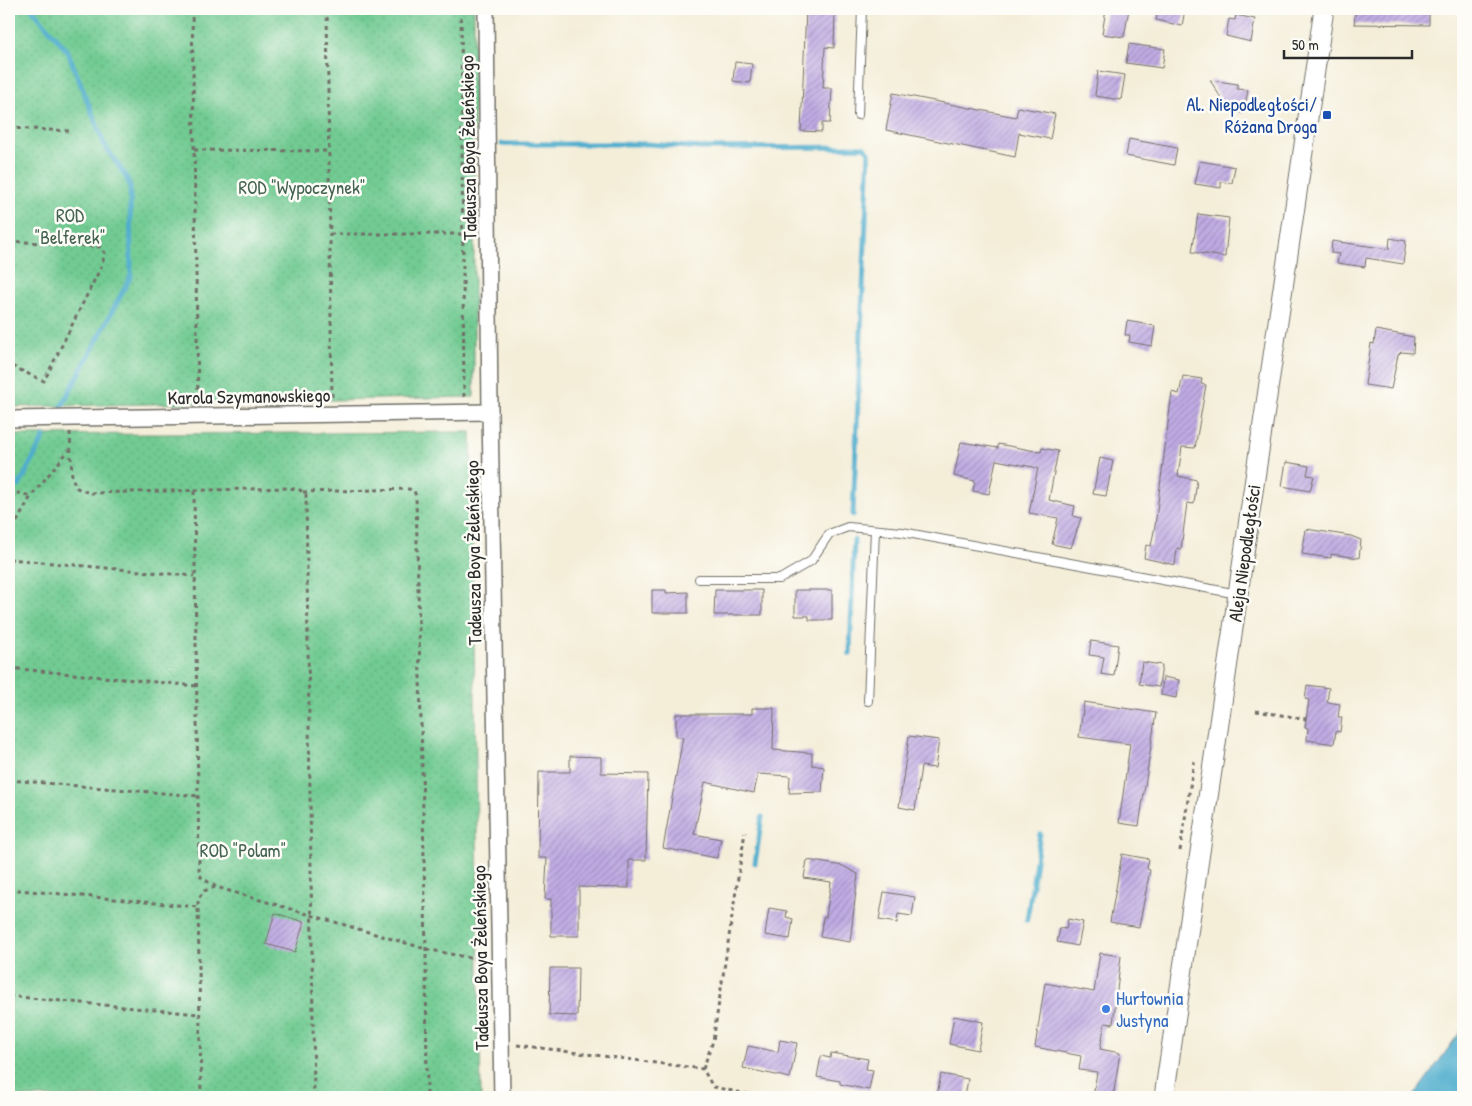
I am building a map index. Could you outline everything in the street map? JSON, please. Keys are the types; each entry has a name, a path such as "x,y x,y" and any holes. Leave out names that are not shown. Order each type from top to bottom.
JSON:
{"street":[{"name":"Tadeusza Boya Żeleńskiego","path":"486,9 490,412 502,1097"},
{"name":"Aleja Niepodległości","path":"1164,1097 1324,9"},
{"name":"Karola Szymanowskiego","path":"9,419 490,412"}],"lane":[{"path":"858,115 862,9"},
{"path":"699,579 780,579 811,561 829,534 848,527 902,532 1238,594"},
{"path":"868,701 875,530"}],"path":[{"path":"192,9 198,403"},
{"path":"327,9 332,400"},
{"path":"461,9 464,397"},
{"path":"9,128 71,131"},
{"path":"194,150 329,151"},
{"path":"330,234 462,234"},
{"path":"9,241 100,248 105,253 101,267 44,381 9,365"},
{"path":"70,435 72,478 78,488 89,493 289,488 302,492 409,489 414,491 416,496 426,950 427,1097"},
{"path":"9,536 31,496 70,450"},
{"path":"9,491 31,496"},
{"path":"194,491 199,869 201,876 216,887 312,917 426,950 480,960"},
{"path":"302,492 306,495 308,503 314,1097"},
{"path":"9,559 194,576"},
{"path":"9,668 197,686"},
{"path":"1256,711 1306,719"},
{"path":"9,780 198,796"},
{"path":"745,832 713,1041 703,1069 713,1087 762,1097"},
{"path":"200,1097 198,899 204,891 216,887"},
{"path":"9,889 198,907"},
{"path":"9,996 198,1014"},
{"path":"501,1043 703,1069"}],"green space":[{"name":"ROD \"Wypoczynek\"","path":"9,9 474,9 474,397 9,407"},
{"name":"ROD \"Polam\"","path":"471,432 481,1097 9,1097 9,435"}],"water":[{"path":"1463,1028 1463,1097 1413,1097"}],"building":[{"path":"806,9 827,9 827,11 835,12 834,48 825,47 823,88 832,88 830,123 822,123 822,132 801,131"},
{"path":"1106,9 1129,9 1124,37 1102,34"},
{"path":"1158,9 1185,9 1182,26 1156,20"},
{"path":"1356,9 1429,10 1429,25 1354,24"},
{"path":"1236,15 1255,19 1251,42 1226,36 1229,19 1235,20"},
{"path":"1129,44 1165,49 1162,68 1126,63"},
{"path":"735,62 752,64 750,83 733,81"},
{"path":"1098,71 1125,75 1121,100 1095,96"},
{"path":"1210,80 1238,84 1237,89 1248,90 1244,113 1219,109 1221,98"},
{"path":"893,93 1016,117 1018,107 1055,114 1050,139 1019,133 1015,157 886,130"},
{"path":"1129,139 1177,148 1174,165 1126,156"},
{"path":"1200,161 1235,167 1232,183 1221,182 1221,188 1195,184"},
{"path":"1198,214 1229,218 1225,257 1192,252"},
{"path":"1390,238 1406,241 1403,264 1366,258 1365,267 1337,263 1339,254 1331,253 1332,241 1389,249"},
{"path":"1127,321 1155,326 1152,346 1129,342 1130,335 1125,335"},
{"path":"1376,330 1414,337 1413,353 1401,352 1398,355 1391,389 1365,385 1371,343 1374,344"},
{"path":"1183,376 1202,379 1201,384 1206,385 1195,448 1182,447 1178,476 1197,480 1194,504 1187,503 1181,549 1177,548 1175,565 1144,558 1146,545 1151,546 1155,526 1172,392 1179,394"},
{"path":"961,442 998,448 998,444 1041,452 1042,448 1058,451 1049,500 1075,506 1073,516 1081,518 1071,548 1052,544 1058,518 1029,513 1038,468 996,460 989,494 973,491 975,481 954,476"},
{"path":"1100,458 1113,461 1106,496 1093,494"},
{"path":"1286,462 1309,466 1307,475 1314,476 1310,491 1282,486"},
{"path":"1306,529 1351,536 1361,540 1359,558 1331,554 1331,558 1302,554"},
{"path":"652,590 666,590 666,593 688,592 688,613 652,613"},
{"path":"715,590 762,590 762,615 714,615"},
{"path":"795,590 832,590 832,620 809,620 809,616 795,616"},
{"path":"1091,641 1118,645 1114,676 1101,674 1104,657 1089,655"},
{"path":"1142,662 1162,665 1159,687 1139,684"},
{"path":"1163,677 1179,680 1176,698 1161,695"},
{"path":"1307,685 1329,688 1327,702 1340,704 1338,717 1342,717 1340,732 1336,731 1334,744 1307,740 1308,728 1305,727 1309,700 1305,699"},
{"path":"1084,702 1156,713 1139,826 1119,823 1130,744 1079,737"},
{"path":"752,708 774,708 773,750 812,753 812,765 824,767 822,792 789,793 790,776 758,774 754,793 705,782 694,834 721,839 717,858 663,848 683,737 676,737 676,714 752,714"},
{"path":"909,736 939,740 935,768 921,766 915,810 899,807"},
{"path":"570,756 601,757 601,773 648,774 646,860 629,860 629,888 579,887 579,936 551,936 551,899 545,899 547,858 538,858 539,772 570,772"},
{"path":"1122,854 1149,859 1147,869 1150,870 1139,927 1110,922"},
{"path":"807,860 843,866 858,874 850,942 820,937 823,917 826,917 831,882 804,878"},
{"path":"884,892 915,897 912,916 898,914 897,923 879,920"},
{"path":"769,908 787,911 786,917 793,919 790,939 765,935"},
{"path":"275,913 304,922 295,952 266,944"},
{"path":"1068,919 1083,922 1078,946 1057,942 1060,928 1066,929"},
{"path":"1100,953 1121,956 1113,1024 1105,1023 1100,1049 1120,1053 1113,1097 1093,1097 1097,1072 1079,1070 1081,1056 1035,1047 1045,983 1094,992"},
{"path":"550,968 578,968 577,1016 549,1015"},
{"path":"954,1016 983,1022 978,1050 949,1044"},
{"path":"780,1040 797,1043 790,1078 743,1068 748,1046 778,1052"},
{"path":"831,1053 868,1059 866,1069 873,1070 869,1090 840,1084 840,1081 817,1077 821,1056 830,1058"},
{"path":"941,1074 968,1079 965,1097 937,1095"}],"waterway":[{"path":"32,9 68,52 105,146 125,175 130,186 131,276 62,406"},
{"path":"502,144 649,144 701,148 864,147 869,152 853,515"},
{"path":"19,486 44,437"},
{"path":"9,505 13,498"},
{"path":"850,654 854,540"},
{"path":"755,863 762,817"},
{"path":"1027,920 1040,834"}],"place":[{"name":"Al. Niepodległości/ Różana Droga","path":"1327,115"},
{"name":"Hurtownia Justyna","path":"1106,1009"}],"park label":[{"name":"ROD \"Belferek\"","path":"70,226"}]}
